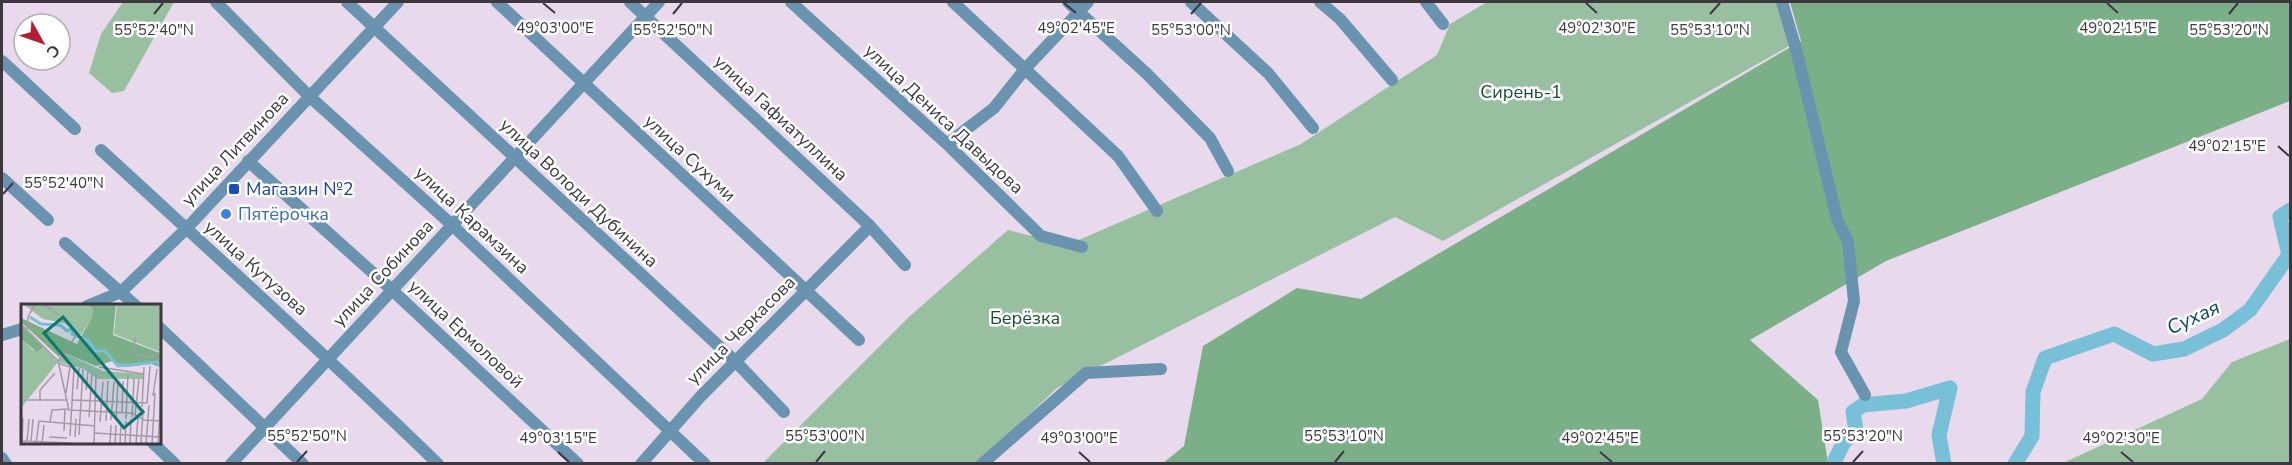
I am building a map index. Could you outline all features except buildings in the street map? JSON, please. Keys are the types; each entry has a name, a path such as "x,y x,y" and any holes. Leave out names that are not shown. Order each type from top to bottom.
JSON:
{"street":[{"name":"улица Карамзина","path":"216,2 309,96 452,225 705,464"},
{"name":"улица Володи Дубинина","path":"347,2 736,362 783,412"},
{"name":"улица Литвинова","path":"92,304 121,292 186,229 398,2"},
{"name":"улица Сухуми","path":"497,2 859,340"},
{"name":"улица Гафиатуллина","path":"630,2 870,226 905,265"},
{"name":"улица Собинова","path":"231,464 659,2"},
{"name":"улица Дениса Давыдова","path":"791,2 947,144 1041,236 1082,247"},
{"path":"953,2 1118,156 1157,211"},
{"path":"1068,2 1146,73 1210,138 1228,171"},
{"path":"947,144 994,108 1025,69 1088,2"},
{"path":"1191,2 1268,73 1313,128"},
{"path":"1320,2 1340,19 1392,80"},
{"path":"1425,2 1443,24"},
{"path":"1782,2 1796,49 1837,219 1848,242 1854,301 1840,352 1865,395"},
{"path":"2,61 75,129"},
{"name":"улица Кутузова","path":"101,150 249,289 329,358 438,464"},
{"name":"улица Ермоловой","path":"248,161 392,290 578,464"},
{"path":"2,178 48,220"},
{"name":"улица Черкасова","path":"641,464 736,362 870,226"},
{"path":"65,243 134,304"},
{"path":"2,335 21,328"},
{"path":"160,328 303,464"},
{"path":"982,464 1086,373 1161,369"},
{"path":"154,444 175,464"},
{"path":"2,458 6,464"}],"green space":[{"path":"123,2 174,2 124,91 112,93 89,73 101,34"},
{"name":"Сирень-1","path":"1487,2 1777,2 1793,44 1443,241 1395,217 1057,388 978,463 762,464 910,316 1008,230 1067,245 1301,144 1437,55 1450,24"},
{"path":"1790,2 2290,2 2290,101 1886,261 1750,340 1818,400 1828,463 1162,464 1184,446 1203,346 1297,288 1361,299 1801,41"},
{"path":"2290,339 2290,463 2063,463 2202,399 2232,362"}],"waterway":[{"name":"Сухая","path":"2015,464 2032,436 2033,392 2045,358 2114,334 2153,354 2184,349 2223,330 2250,310 2289,255 2280,217 2290,210"},
{"name":"Сухая","path":"1833,464 1844,442 1856,431 1853,412 1863,405 1906,401 1950,388 1939,435 1944,464"}],"place":[{"name":"Магазин №2","path":"234,189"},
{"name":"Пятёрочка","path":"226,214"}],"park label":[{"name":"Берёзка","path":"1025,318"}]}
